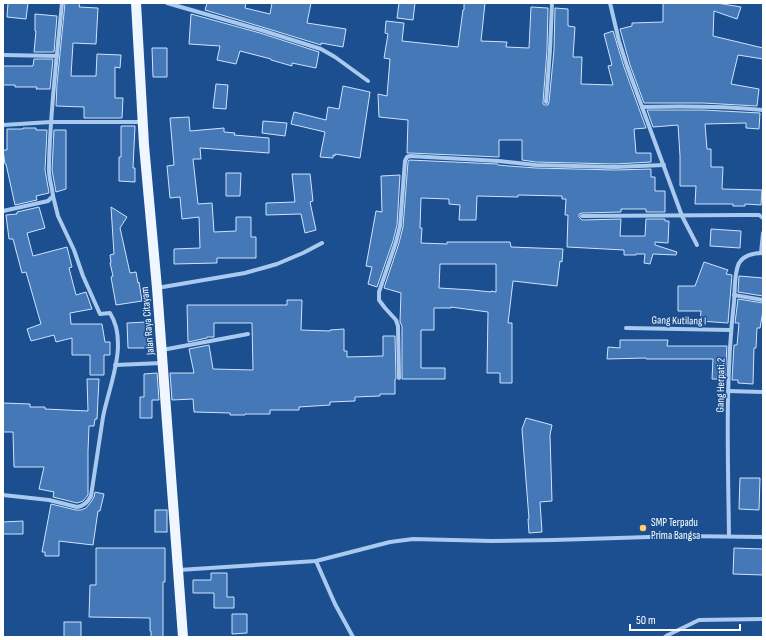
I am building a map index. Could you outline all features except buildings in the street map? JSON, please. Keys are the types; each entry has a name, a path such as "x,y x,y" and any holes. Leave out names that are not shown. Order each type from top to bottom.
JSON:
{"main road":[{"name":"Jalan Raya Citayam","path":"136,3 143,122 162,350 183,637"}],"street":[{"path":"3,495 49,500 77,507 87,502 92,496 103,416 117,357 117,333 114,321 110,313 100,314 83,276 74,250 58,216 52,196 49,165 51,122 62,3"},
{"path":"167,3 321,49 335,57 368,81"},
{"path":"546,102 552,3"},
{"path":"610,3 619,41 627,66 682,216 697,245"},
{"path":"3,55 57,56"},
{"path":"642,107 717,106 763,110"},
{"path":"3,124 51,122 143,122"},
{"path":"399,378 398,326 396,320 379,300 379,292 400,226 404,161 407,157 499,161 536,165 615,167 664,165"},
{"path":"3,211 48,201 52,196"},
{"path":"582,216 759,215 763,218"},
{"path":"762,253 763,233"},
{"path":"157,288 245,273 277,264 322,243"},
{"name":"Gang Herpati.2","path":"729,536 728,391 730,330 734,295 740,263 748,254 762,253"},
{"path":"734,295 763,300"},
{"name":"Gang Kutilang I","path":"626,328 730,330"},
{"path":"162,350 248,334"},
{"path":"115,365 163,363"},
{"path":"728,391 763,392"},
{"path":"179,570 316,561 390,542 413,539 492,541 681,536 763,537"},
{"path":"316,561 335,604 353,637"},
{"path":"667,636 699,620 763,620"}],"place":[{"name":"SMP Terpadu Prima Bangsa","path":"643,528"}]}
